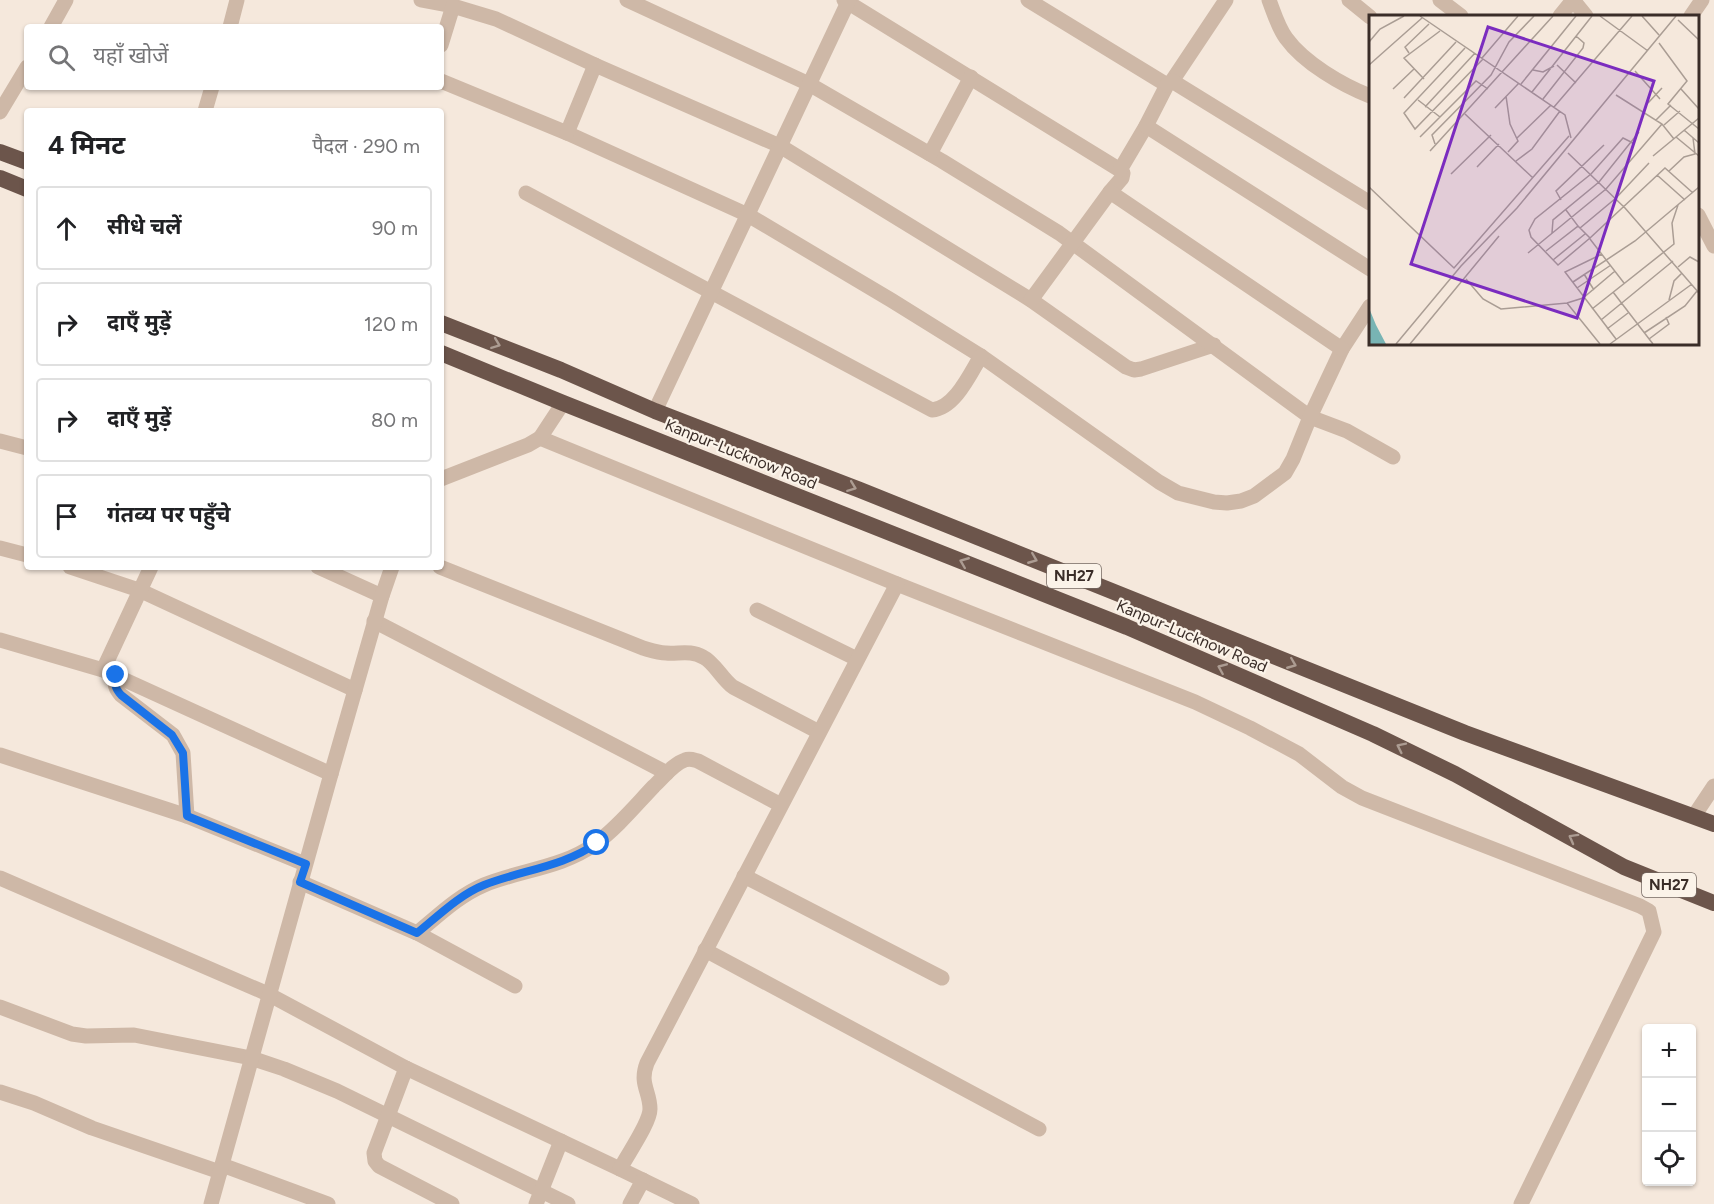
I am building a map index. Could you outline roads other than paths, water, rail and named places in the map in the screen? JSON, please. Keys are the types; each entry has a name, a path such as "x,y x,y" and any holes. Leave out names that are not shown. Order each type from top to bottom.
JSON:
{"highway":[{"path":"0,152 24,161"},
{"path":"0,178 24,188"},
{"name":"Kanpur-Lucknow Road","path":"444,324 561,370 655,411 860,490 1465,733 1706,820"},
{"name":"Kanpur-Lucknow Road","path":"444,354 1127,627 1373,734 1485,790 1624,867 1714,903"}],"street":[{"path":"53,24 66,0"},
{"path":"231,24 237,0"},
{"path":"422,0 453,6 496,19 780,146 1031,300 1126,367 1134,370 1214,345"},
{"path":"627,0 809,84 930,154 1059,232 1310,417 1347,431 1393,457"},
{"path":"1028,0 1369,202"},
{"path":"1120,170 1169,83 1227,0"},
{"path":"1269,0 1286,39 1298,51 1324,72 1369,95"},
{"path":"1349,0 1369,15"},
{"path":"1561,15 1573,0 1585,15"},
{"path":"1692,15 1702,0"},
{"path":"655,411 847,1 1123,173 1122,178 1031,300"},
{"path":"444,35 453,6"},
{"path":"567,133 595,65"},
{"path":"0,112 24,72"},
{"path":"930,154 971,77"},
{"path":"444,82 567,133 748,214 981,356 1159,482 1178,493 1214,502 1241,501 1254,496 1285,473 1342,349 1369,309"},
{"path":"206,108 211,90"},
{"path":"1146,126 1369,268"},
{"path":"1110,192 1342,349"},
{"path":"526,193 932,410 947,405 963,386 981,356"},
{"path":"1699,217 1714,246"},
{"path":"444,478 522,448 540,438 563,403"},
{"path":"540,438 1204,707 1299,754 1342,787 1362,798 1629,901 1649,911 1654,932 1521,1204"},
{"path":"0,441 24,447"},
{"path":"0,548 24,554"},
{"path":"444,569 643,648 660,653 688,652 705,657 733,687 819,732"},
{"path":"89,570 139,590 355,690"},
{"path":"149,570 139,590 109,673 116,690 172,735 179,744 183,753 187,816"},
{"path":"325,570 382,596"},
{"path":"211,1204 268,994 374,621 391,570"},
{"path":"620,1168 649,1117 650,1107 643,1073 647,1063 897,584"},
{"path":"757,610 857,659"},
{"path":"374,621 667,774"},
{"path":"0,640 109,673 331,774"},
{"path":"0,755 187,816 306,864"},
{"path":"417,933 473,890 562,862 587,849 609,832 682,760 698,761 781,805"},
{"path":"1706,820 1714,786"},
{"path":"744,876 942,978"},
{"path":"0,878 268,994 405,1068 692,1204"},
{"path":"300,882 417,933 515,986"},
{"path":"705,950 1039,1129"},
{"path":"0,1007 72,1034 134,1035 251,1058 316,1082 388,1117 538,1198 568,1204"},
{"path":"405,1068 374,1153 375,1161 379,1166 452,1204"},
{"path":"0,1092 34,1103 92,1128 328,1204"},
{"path":"538,1198 561,1141"},
{"path":"630,1204 643,1180"}]}
